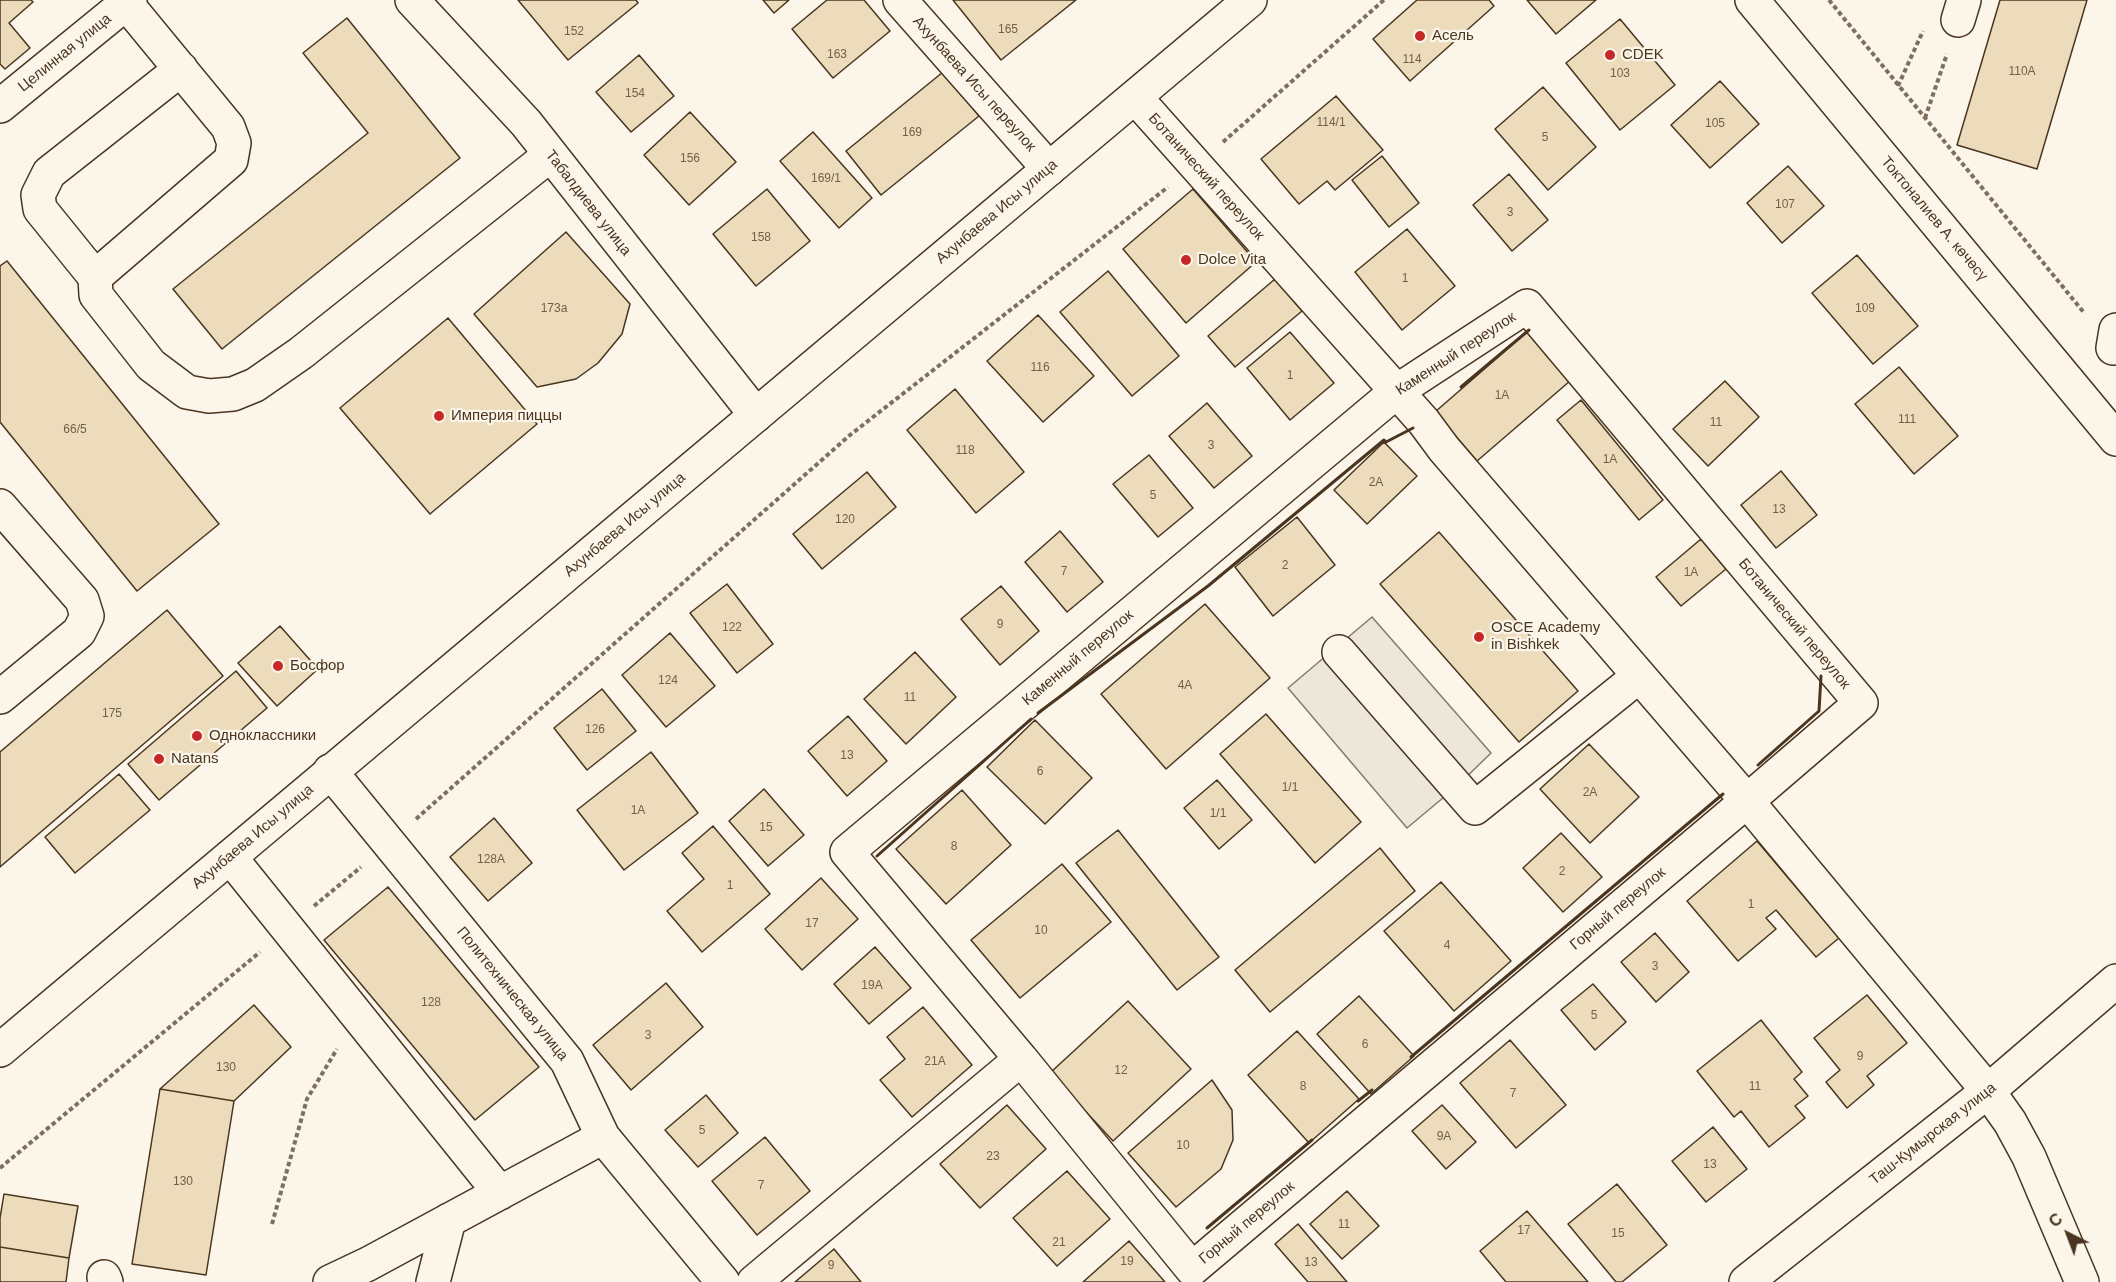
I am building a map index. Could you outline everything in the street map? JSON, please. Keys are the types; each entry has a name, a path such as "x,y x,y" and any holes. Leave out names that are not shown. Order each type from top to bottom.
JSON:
{"street":[{"name":"Табалдиева улица","path":"412,0 526,123 756,414"},
{"name":"Ахунбаева Исы переулок","path":"900,0 1049,169"},
{"name":"Ахунбаева Исы улица","path":"0,1050 1250,0"},
{"name":"Токтоналиев А. көчөсү","path":"1752,0 2116,439"},
{"path":"95,277 231,160 234,143 228,127 128,1"},
{"name":"Целинная улица","path":"0,106 128,1"},
{"path":"181,69 49,173 38,195 40,208 95,277 96,295 151,365 187,392 209,396 233,394 255,385 301,353 550,155"},
{"name":"Ботанический переулок","path":"1135,97 1397,391 1747,801 1861,703 1527,306"},
{"name":"Каменный переулок","path":"1021,1059 847,852 1397,391 1527,306"},
{"path":"0,506 81,600 87,616 80,632 0,697"},
{"path":"1338,652 1475,808 1639,676"},
{"name":"Политехническая улица","path":"330,771 567,1060 603,1137 723,1282"},
{"path":"1747,801 1988,1091 2010,1122 2029,1157 2082,1282"},
{"name":"Горный переулок","path":"1021,1059 1192,1269 1747,801"},
{"path":"230,857 500,1193"},
{"name":"Таш-Кумырская улица","path":"1746,1282 1988,1091 2116,981"},
{"path":"754,1282 1021,1059"},
{"path":"330,1282 368,1264 603,1137"},
{"path":"433,1282 449,1220"}],"path":[{"path":"0,1168 389,842 850,435 1197,165 1384,0"},
{"path":"1829,0 1898,86 2115,339"},
{"path":"1898,86 1950,14"},
{"path":"1925,118 1950,14"},
{"path":"272,1224 307,1099 358,1015"}],"shaded area":[{"path":"1372,617 1491,753 1456,787 1407,828 1288,688"}],"building":[{"path":"0,0 31,0 33,2 9,23 30,48 5,69 0,64"},
{"path":"518,0 636,0 638,3 568,60"},
{"path":"763,0 789,0 774,13"},
{"path":"827,0 864,0 890,31 833,78 792,29"},
{"path":"953,0 1076,0 1001,60"},
{"path":"1417,0 1489,0 1494,6 1410,81 1373,39"},
{"path":"1527,0 1596,0 1556,34"},
{"path":"2000,0 2087,0 2037,169 1957,145"},
{"path":"347,18 460,158 222,349 173,289 368,133 303,53"},
{"path":"1620,19 1675,85 1620,130 1566,63"},
{"path":"639,55 674,96 631,132 596,92"},
{"path":"943,72 979,116 881,195 846,151"},
{"path":"1720,81 1759,124 1710,168 1671,125"},
{"path":"1543,87 1596,147 1548,190 1495,129"},
{"path":"1336,96 1383,150 1335,190 1327,181 1299,204 1261,159"},
{"path":"690,112 736,162 689,205 644,155"},
{"path":"813,132 872,198 839,228 780,161"},
{"path":"1382,156 1419,203 1389,227 1352,180"},
{"path":"1788,166 1824,206 1782,243 1747,203"},
{"path":"1509,174 1548,220 1512,251 1473,205"},
{"path":"767,189 810,241 756,286 713,234"},
{"path":"1193,189 1256,262 1186,323 1123,249"},
{"path":"1407,229 1455,286 1402,330 1355,272"},
{"path":"566,232 630,304 622,334 598,363 576,379 537,387 474,314"},
{"path":"1857,255 1918,326 1873,364 1812,293"},
{"path":"7,261 219,524 137,591 0,422 0,266"},
{"path":"1108,271 1179,356 1132,396 1060,312"},
{"path":"1275,279 1302,311 1235,367 1208,336"},
{"path":"1038,315 1094,376 1043,422 987,361"},
{"name":"Империя пиццы","path":"448,318 537,424 430,514 340,408"},
{"path":"1528,331 1570,381 1477,461 1435,412"},
{"path":"1290,332 1334,383 1290,420 1247,368"},
{"path":"1899,367 1958,436 1914,474 1855,404"},
{"path":"1725,381 1759,417 1708,466 1673,429"},
{"path":"955,389 1024,472 976,513 907,430"},
{"path":"1581,400 1663,500 1639,520 1557,420"},
{"path":"1207,403 1252,456 1214,488 1169,436"},
{"path":"1384,442 1417,476 1367,524 1334,490"},
{"path":"1149,455 1193,508 1158,537 1113,484"},
{"path":"1781,471 1817,515 1776,548 1741,505"},
{"path":"867,472 896,507 822,569 793,534"},
{"path":"1297,517 1335,565 1273,616 1235,567"},
{"path":"1060,531 1103,582 1067,612 1025,562"},
{"name":"OSCE Academy in Bishkek","path":"1439,532 1578,691 1519,742 1380,584"},
{"path":"1701,539 1726,569 1681,606 1656,577"},
{"path":"727,584 773,644 737,673 690,613"},
{"path":"1001,586 1039,631 1000,665 961,619"},
{"path":"1205,604 1270,678 1166,769 1101,694"},
{"path":"167,610 223,676 0,867 0,752"},
{"name":"Босфор","path":"280,626 318,669 277,706 238,663"},
{"path":"670,633 715,686 666,727 622,675"},
{"path":"915,652 956,697 906,744 864,699"},
{"name":"Одноклассники","path":"236,671 267,708 159,800 128,764"},
{"path":"602,689 636,731 587,770 554,728"},
{"path":"1266,714 1361,822 1315,863 1220,754"},
{"path":"848,716 887,761 847,796 808,751"},
{"path":"1035,720 1092,778 1045,824 987,767"},
{"path":"1589,744 1639,797 1590,843 1540,789"},
{"path":"651,752 698,813 624,870 577,810"},
{"path":"119,774 150,810 75,873 45,837"},
{"path":"1217,780 1252,820 1219,849 1184,808"},
{"path":"764,789 804,835 768,866 729,821"},
{"path":"962,790 1011,845 946,904 896,849"},
{"path":"494,818 532,863 488,901 450,857"},
{"path":"713,826 770,894 702,952 667,911 704,879 682,853"},
{"path":"1118,830 1219,957 1177,990 1076,863"},
{"path":"1561,833 1602,877 1563,912 1523,868"},
{"path":"1757,841 1839,938 1816,957 1776,910 1766,918 1776,929 1738,961 1687,901"},
{"path":"1380,848 1415,891 1270,1012 1235,970"},
{"path":"1062,864 1111,922 1020,998 971,940"},
{"path":"821,878 858,919 802,970 765,929"},
{"path":"1441,882 1511,961 1454,1011 1384,931"},
{"path":"388,887 539,1067 475,1120 324,940"},
{"path":"1655,933 1689,972 1656,1002 1621,962"},
{"path":"875,947 911,988 869,1024 834,984"},
{"path":"666,983 703,1027 631,1090 593,1045"},
{"path":"1593,984 1626,1022 1595,1050 1561,1010"},
{"path":"1867,995 1907,1043 1867,1076 1874,1085 1847,1108 1826,1082 1840,1070 1814,1038"},
{"path":"1359,996 1414,1056 1371,1094 1317,1034"},
{"path":"1128,1001 1191,1069 1113,1141 1050,1073"},
{"path":"254,1005 291,1047 234,1101 160,1089"},
{"path":"923,1007 972,1065 912,1117 880,1080 905,1059 887,1037"},
{"path":"1761,1020 1802,1072 1794,1079 1808,1096 1795,1106 1805,1118 1769,1147 1741,1111 1734,1117 1697,1071"},
{"path":"1297,1031 1359,1099 1309,1143 1248,1075"},
{"path":"1510,1040 1566,1105 1516,1148 1460,1083"},
{"path":"1212,1080 1232,1110 1233,1140 1221,1169 1176,1207 1128,1153"},
{"path":"160,1089 234,1101 206,1275 132,1264"},
{"path":"706,1095 738,1133 698,1167 665,1130"},
{"path":"1007,1105 1046,1149 980,1208 940,1164"},
{"path":"1442,1105 1476,1142 1446,1169 1412,1131"},
{"path":"1713,1127 1747,1169 1706,1202 1672,1161"},
{"path":"765,1137 810,1191 757,1235 712,1181"},
{"path":"1067,1171 1110,1219 1057,1266 1013,1218"},
{"path":"1617,1184 1667,1245 1622,1282 1616,1282 1568,1224"},
{"path":"1347,1191 1379,1226 1342,1259 1310,1224"},
{"path":"4,1194 78,1206 69,1258 0,1247 0,1218"},
{"path":"1527,1211 1588,1282 1506,1282 1480,1251"},
{"path":"1298,1224 1347,1282 1308,1282 1275,1244"},
{"path":"1129,1241 1165,1282 1083,1282"},
{"path":"0,1247 69,1258 66,1282 0,1282"},
{"path":"834,1249 861,1282 795,1282"}],"wall":[{"path":"1461,387 1529,330"},
{"path":"1038,713 1208,586 1384,440 1386,442 1413,428"},
{"path":"1758,765 1819,711 1821,676"},
{"path":"877,856 1031,719"},
{"path":"1411,1057 1723,794"},
{"path":"1358,1101 1372,1090"},
{"path":"1207,1228 1312,1140"}],"place":[{"name":"Асель","path":"1420,36"},
{"name":"CDEK","path":"1610,55"},
{"name":"Dolce Vita","path":"1186,260"},
{"name":"Империя пиццы","path":"439,416"},
{"name":"OSCE Academy in Bishkek","path":"1479,637"},
{"name":"Босфор","path":"278,666"},
{"name":"Одноклассники","path":"197,736"},
{"name":"Natans","path":"159,759"}]}
